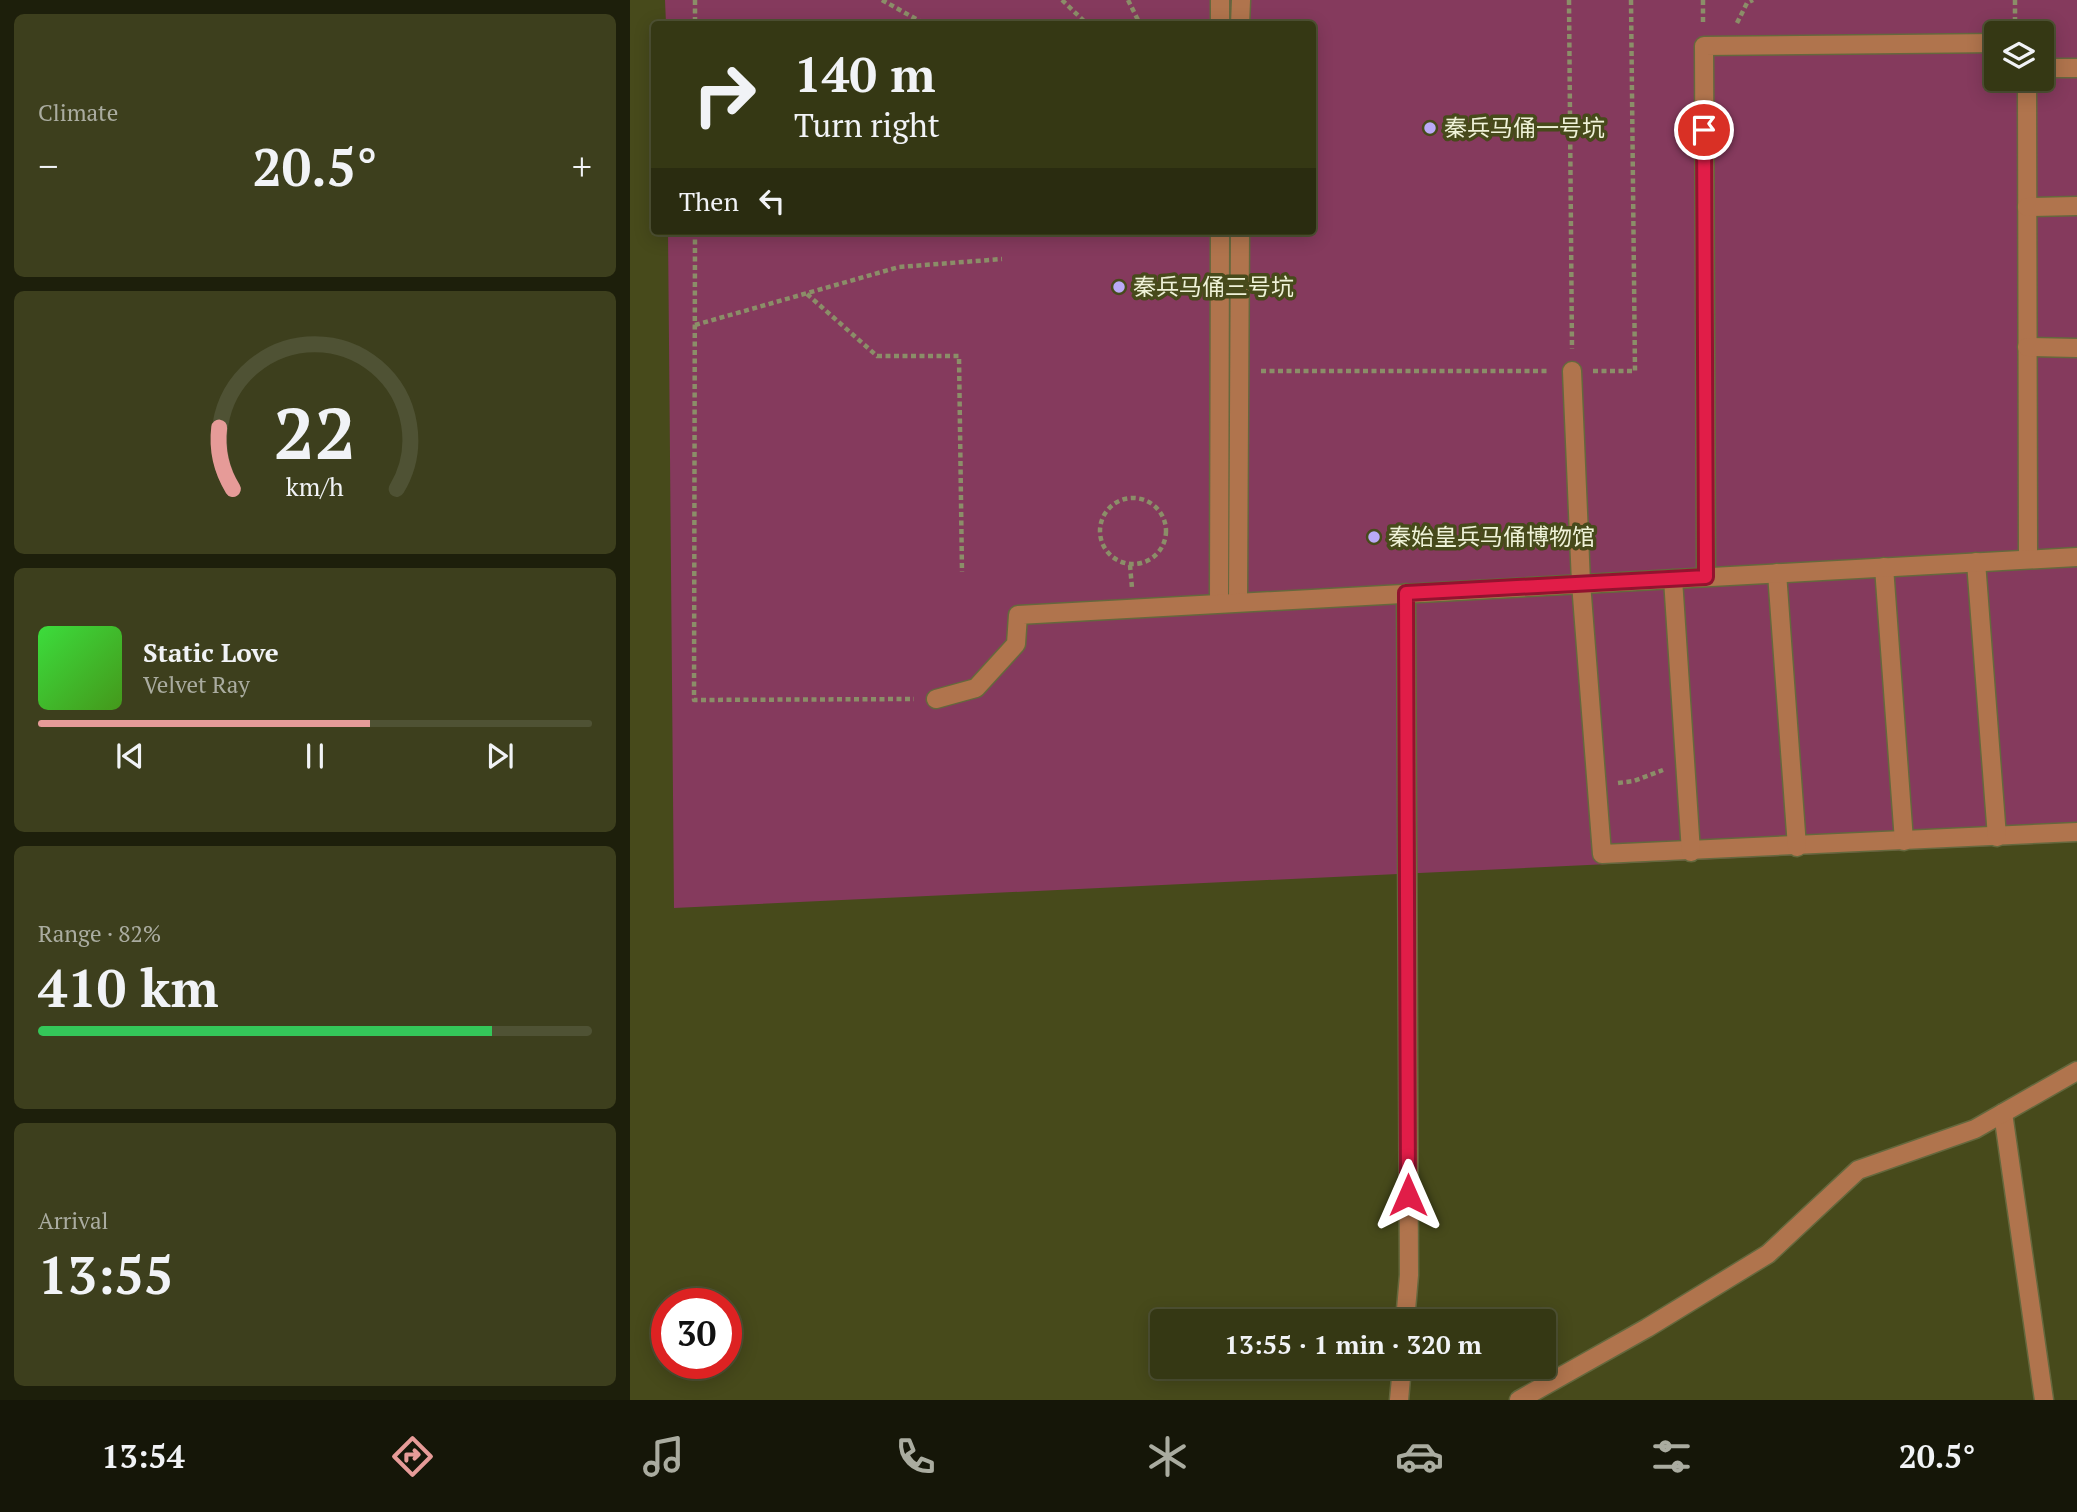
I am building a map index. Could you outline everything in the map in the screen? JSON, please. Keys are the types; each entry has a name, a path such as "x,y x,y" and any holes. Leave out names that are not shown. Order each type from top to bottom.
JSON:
{"street":[{"path":"1220,0 1220,21"},
{"path":"1241,0 1241,21"},
{"path":"1706,577 1704,46 1984,43"},
{"path":"2054,68 2077,68"},
{"path":"2027,91 2028,559"},
{"path":"2027,207 2077,206"},
{"path":"1219,603 1220,235"},
{"path":"1238,602 1240,235"},
{"path":"2027,347 2077,348"},
{"path":"1572,371 1581,583 1602,854 1691,852 2077,832"},
{"path":"936,699 976,688 1016,644 1018,615 2077,556"},
{"path":"1976,562 1997,836"},
{"path":"1884,567 1904,841"},
{"path":"1777,573 1797,847"},
{"path":"1673,579 1691,852"},
{"path":"1406,593 1409,1275 1406,1309"},
{"path":"1519,1400 1647,1328 1768,1254 1858,1170 1975,1129 2077,1071"},
{"path":"2003,1113 2044,1400"},
{"path":"1399,1400 1401,1379"}],"path":[{"path":"695,0 695,21"},
{"path":"883,0 920,21"},
{"path":"1062,0 1084,21"},
{"path":"1128,0 1138,21"},
{"path":"1569,0 1572,371"},
{"path":"1239,371 1634,371 1631,0"},
{"path":"2015,0 2015,21"},
{"path":"695,235 694,700 936,699"},
{"path":"695,325 899,267 1002,260"},
{"path":"807,294 877,356 959,356 962,572"},
{"path":"1131,498 1152,504 1160,511 1166,532 1159,552 1141,564 1119,562 1104,547 1101,526 1111,507 1131,498"},
{"path":"1597,786 1634,781 1685,761"}],"shaded area":[{"name":"秦始皇兵马俑博物馆","path":"665,0 2077,0 2077,842 674,908 668,235 1316,235 1316,21 666,21"}],"place":[{"name":"秦兵马俑一号坑","path":"1430,128"},
{"name":"秦兵马俑三号坑","path":"1119,287"},
{"name":"秦始皇兵马俑博物馆","path":"1374,537"}],"route":[{"path":"1408,1195 1406,593 1706,577 1704,130"}]}
